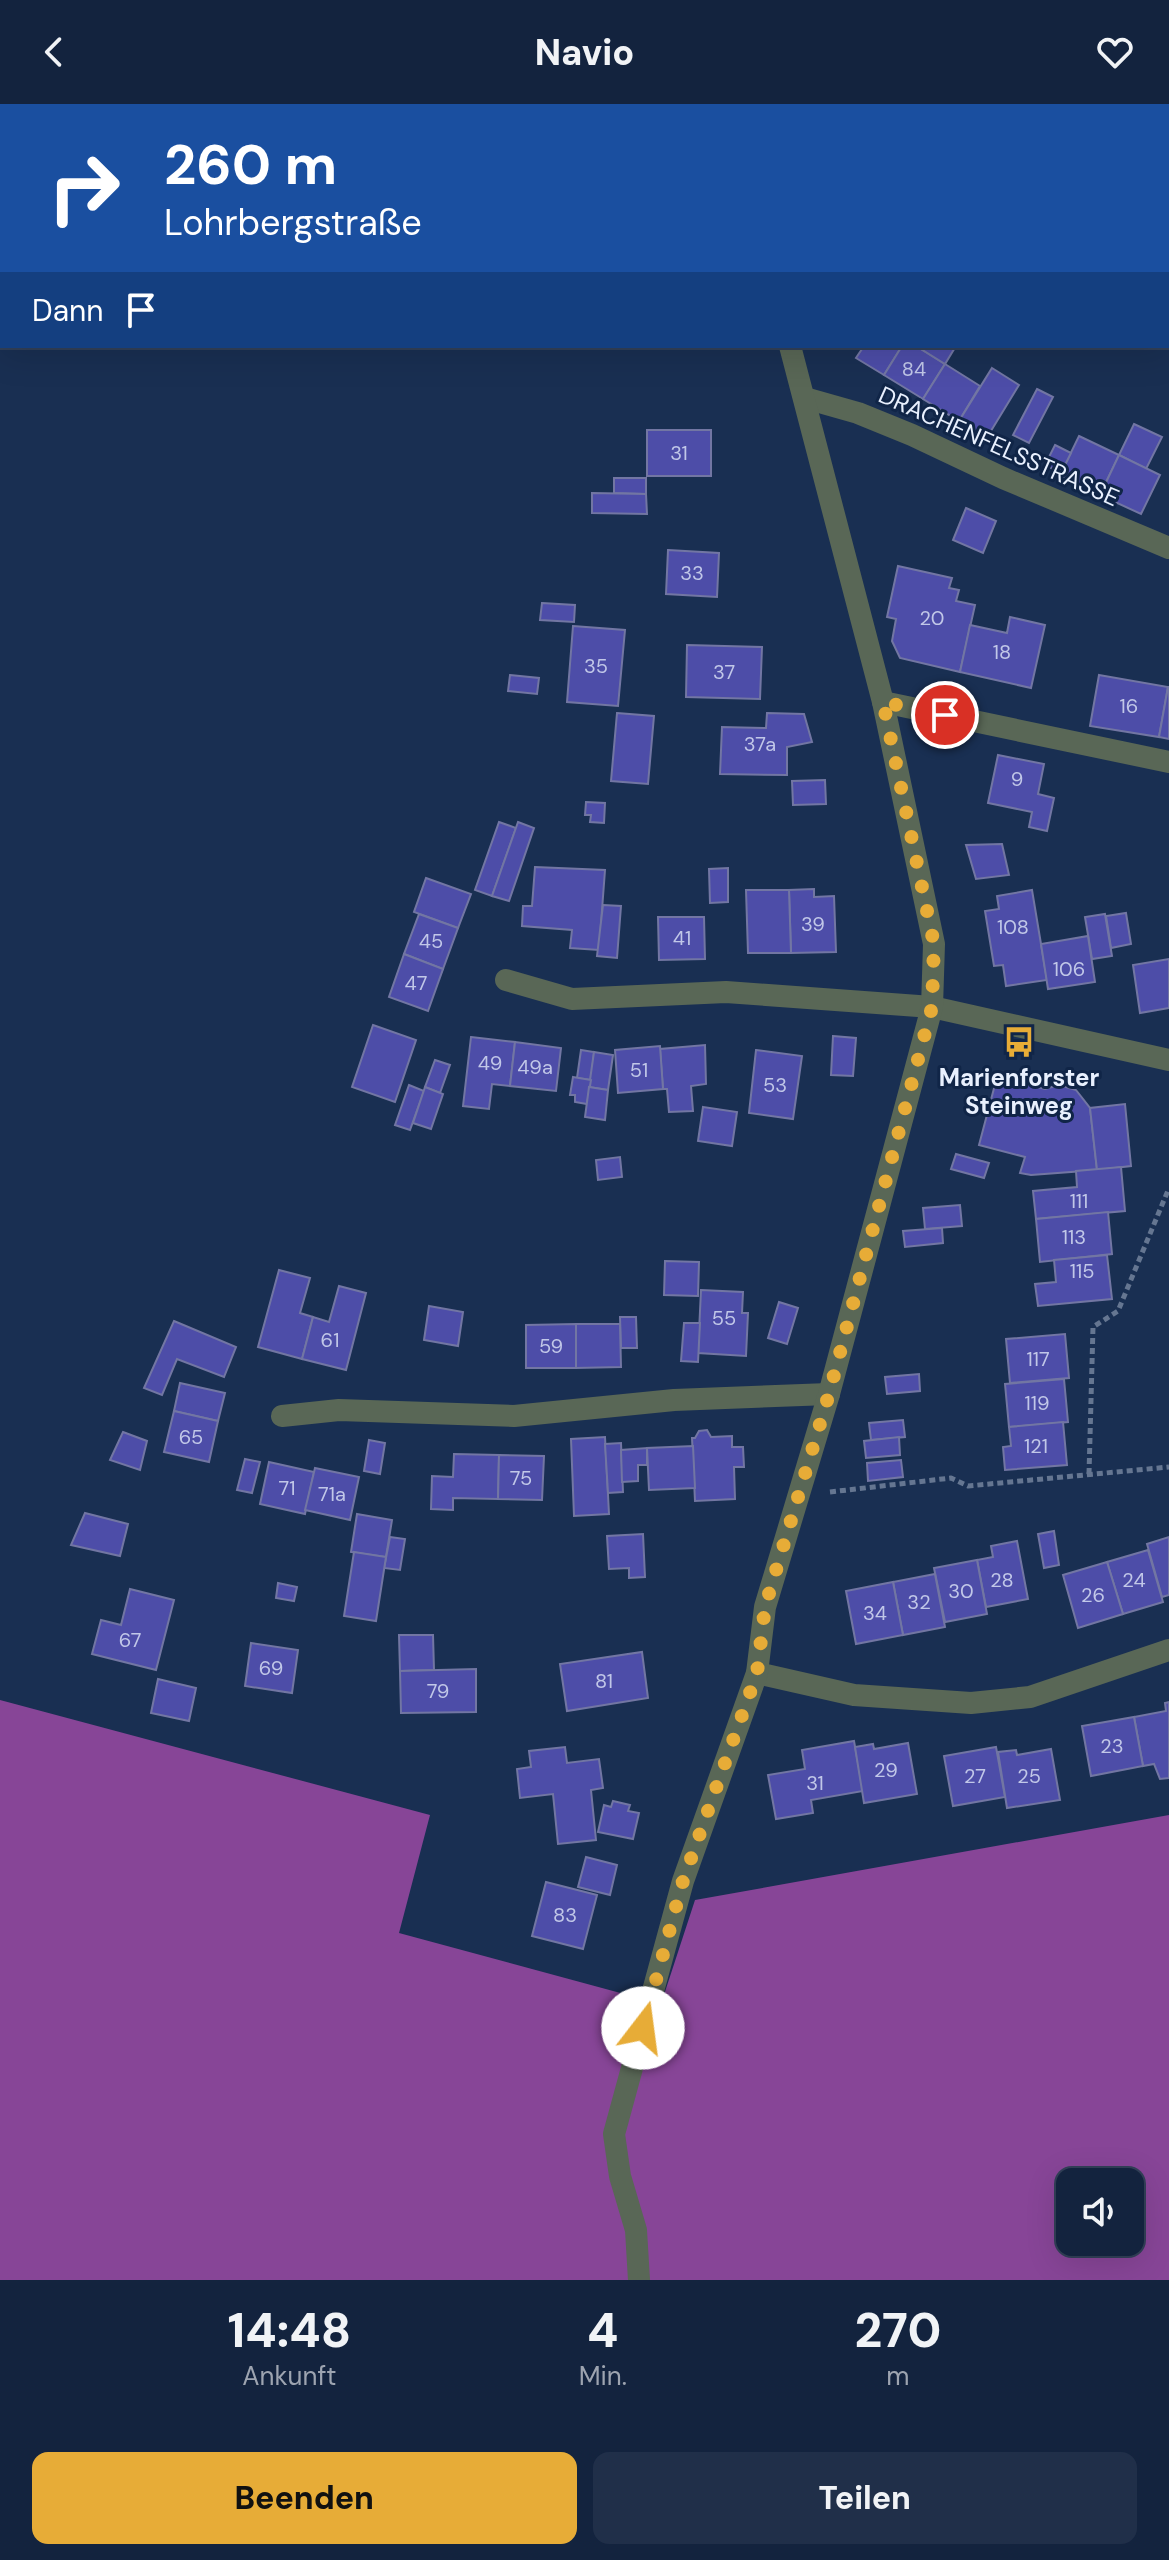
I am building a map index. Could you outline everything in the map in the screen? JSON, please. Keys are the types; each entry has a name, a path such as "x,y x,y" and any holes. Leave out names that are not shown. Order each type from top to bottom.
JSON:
{"street":[{"path":"639,2280 636,2230 620,2176 614,2134 683,1881 757,1673 765,1607 829,1394 932,1007 934,944 883,702 791,348"},
{"name":"DRACHENFELSSTRASSE","path":"805,398 858,413 912,435 1003,478 1169,548"},
{"path":"883,702 1169,762"},
{"path":"506,980 572,999 726,992 932,1007 1169,1060"},
{"path":"282,1416 339,1410 514,1416 674,1400 829,1394"},
{"path":"757,1673 854,1695 971,1703 1030,1697 1169,1650"}],"path":[{"path":"1089,1474 1093,1327 1118,1311 1169,1188"},
{"path":"799,1495 951,1478 968,1486 1169,1467"}],"shaded area":[{"path":"0,1700 430,1815 399,1933 661,2004 695,1900 1169,1815 1169,2280 0,2280"}],"building":[{"path":"863,348 901,348 884,375 856,358"},
{"path":"901,348 919,348 945,364 923,399 884,375"},
{"path":"921,348 955,348 945,364"},
{"path":"945,364 980,386 959,421 923,399"},
{"path":"992,368 1019,385 986,439 959,421"},
{"path":"1037,389 1053,397 1029,443 1013,435"},
{"path":"1134,424 1162,437 1146,469 1119,455"},
{"path":"647,430 711,430 711,476 647,476"},
{"path":"1079,436 1119,455 1100,495 1060,475"},
{"path":"1055,445 1071,453 1061,473 1045,465"},
{"path":"1119,455 1160,475 1141,514 1100,495"},
{"path":"614,478 646,478 646,494 614,493"},
{"path":"592,493 646,494 647,514 592,513"},
{"path":"966,508 996,521 983,553 953,540"},
{"path":"668,550 719,553 717,597 666,594"},
{"path":"898,566 952,578 949,588 959,590 956,601 975,605 960,672 900,658 892,641 896,619 887,617"},
{"path":"542,603 575,605 574,622 540,620"},
{"path":"1010,617 1045,625 1031,688 960,672 970,625 1007,633"},
{"path":"573,626 625,630 618,706 567,702"},
{"path":"687,645 762,647 760,699 686,697"},
{"path":"510,675 539,678 537,694 508,691"},
{"path":"1099,675 1168,687 1159,737 1090,726"},
{"path":"1169,687 1169,739 1159,737"},
{"path":"617,713 654,716 648,784 611,781"},
{"path":"767,713 804,714 812,742 787,747 787,775 720,774 722,727 766,728"},
{"path":"998,755 1044,764 1038,794 1054,798 1047,831 1029,827 1032,812 988,803"},
{"path":"825,780 826,804 793,805 792,781"},
{"path":"586,802 605,803 604,823 590,822 591,815 585,815"},
{"path":"499,822 516,828 492,896 475,890"},
{"path":"518,822 534,828 509,901 492,896"},
{"path":"1002,844 1009,875 976,879 966,845"},
{"path":"535,867 605,870 599,950 570,948 572,930 522,926 523,906 532,906"},
{"path":"728,868 728,902 710,903 709,869"},
{"path":"426,878 471,894 458,928 414,912"},
{"path":"814,889 814,897 834,896 836,952 791,953 789,890"},
{"path":"746,890 789,890 791,953 748,953"},
{"path":"1032,890 1047,980 1006,986 1003,965 994,966 985,911 999,909 997,896"},
{"path":"603,905 621,906 617,958 597,956"},
{"path":"1126,913 1131,944 1111,948 1106,916"},
{"path":"419,914 458,928 443,969 404,954"},
{"path":"1105,914 1112,956 1092,959 1085,917"},
{"path":"658,917 704,917 705,959 659,960"},
{"path":"1088,936 1095,982 1048,989 1041,944"},
{"path":"404,954 443,969 428,1011 389,997"},
{"path":"1169,959 1169,1008 1140,1013 1133,965"},
{"path":"373,1025 416,1040 395,1102 352,1087"},
{"path":"833,1036 856,1038 853,1076 831,1075"},
{"path":"471,1037 515,1042 510,1086 492,1084 489,1109 463,1106"},
{"path":"515,1042 561,1048 556,1091 510,1086"},
{"path":"705,1045 706,1084 691,1086 693,1111 669,1112 667,1089 663,1089 660,1049"},
{"path":"660,1046 663,1089 618,1093 615,1050"},
{"path":"581,1050 594,1052 591,1080 577,1078"},
{"path":"756,1050 802,1056 793,1119 749,1113"},
{"path":"594,1052 613,1055 608,1090 589,1087"},
{"path":"435,1060 450,1065 440,1093 425,1087"},
{"path":"573,1077 591,1080 587,1104 575,1102 575,1095 570,1095"},
{"path":"997,1077 1045,1089 1059,1085 1076,1090 1090,1108 1097,1170 1031,1175 1020,1173 1025,1157 979,1145"},
{"path":"409,1085 424,1091 410,1130 395,1125"},
{"path":"425,1087 443,1094 431,1129 413,1123"},
{"path":"589,1087 608,1090 605,1120 585,1117"},
{"path":"1125,1104 1131,1166 1097,1170 1090,1108"},
{"path":"703,1107 737,1112 732,1146 698,1141"},
{"path":"956,1154 989,1163 984,1178 951,1169"},
{"path":"620,1157 622,1177 598,1180 596,1160"},
{"path":"1121,1167 1125,1211 1036,1219 1033,1191 1077,1187 1076,1171"},
{"path":"960,1205 962,1226 925,1229 923,1208"},
{"path":"1108,1212 1112,1254 1040,1262 1036,1219"},
{"path":"942,1228 943,1243 905,1247 903,1231"},
{"path":"1107,1255 1112,1299 1038,1306 1035,1284 1056,1282 1054,1260"},
{"path":"665,1261 699,1262 698,1296 664,1295"},
{"path":"279,1270 310,1278 300,1313 313,1317 302,1359 258,1347"},
{"path":"339,1286 366,1293 346,1370 302,1359 313,1317 329,1322"},
{"path":"701,1290 743,1292 742,1313 748,1313 746,1356 698,1353"},
{"path":"779,1302 798,1308 787,1344 768,1338"},
{"path":"429,1306 463,1312 458,1346 424,1340"},
{"path":"620,1317 636,1317 637,1348 621,1348"},
{"path":"174,1321 236,1347 224,1377 177,1359 162,1395 144,1388"},
{"path":"684,1323 700,1323 698,1362 681,1361"},
{"path":"576,1324 620,1324 621,1367 576,1368"},
{"path":"576,1324 576,1368 526,1368 526,1325"},
{"path":"1065,1334 1069,1378 1010,1383 1006,1339"},
{"path":"919,1374 920,1391 887,1394 885,1377"},
{"path":"1064,1379 1068,1422 1009,1427 1005,1384"},
{"path":"180,1383 225,1393 218,1421 174,1411"},
{"path":"174,1411 218,1421 209,1462 164,1452"},
{"path":"903,1420 905,1437 871,1440 869,1423"},
{"path":"1063,1422 1067,1465 1005,1470 1003,1447 1011,1446 1009,1427"},
{"path":"707,1430 711,1437 732,1436 732,1447 743,1447 744,1467 734,1467 735,1499 695,1501 692,1438 699,1431"},
{"path":"123,1432 147,1441 140,1470 110,1460"},
{"path":"605,1437 609,1514 574,1516 571,1439"},
{"path":"899,1437 900,1455 866,1458 864,1441"},
{"path":"369,1440 385,1443 380,1474 364,1471"},
{"path":"621,1443 623,1492 608,1493 605,1444"},
{"path":"693,1446 695,1488 649,1490 647,1448"},
{"path":"647,1448 647,1465 638,1465 638,1481 622,1482 621,1450"},
{"path":"454,1454 499,1455 498,1499 453,1498 453,1510 431,1509 432,1476 453,1477"},
{"path":"499,1455 544,1456 542,1500 498,1499"},
{"path":"245,1459 260,1462 252,1493 237,1490"},
{"path":"901,1460 903,1477 868,1481 867,1463"},
{"path":"269,1462 314,1472 305,1514 260,1504"},
{"path":"315,1468 359,1477 350,1520 305,1510"},
{"path":"85,1513 128,1524 120,1556 71,1545"},
{"path":"357,1514 392,1520 386,1557 351,1552"},
{"path":"1054,1531 1059,1565 1044,1568 1038,1534"},
{"path":"643,1534 645,1577 629,1578 629,1568 609,1569 607,1536"},
{"path":"390,1537 405,1539 400,1570 384,1568"},
{"path":"1169,1537 1169,1595 1162,1597 1147,1544"},
{"path":"1017,1541 1028,1599 986,1607 977,1560 993,1557 991,1546"},
{"path":"1148,1550 1163,1602 1123,1614 1107,1562"},
{"path":"354,1552 386,1557 376,1621 344,1616"},
{"path":"977,1560 987,1614 945,1622 934,1568"},
{"path":"1107,1562 1123,1614 1078,1628 1063,1575"},
{"path":"935,1574 945,1627 903,1635 893,1582"},
{"path":"893,1582 903,1635 856,1644 846,1591"},
{"path":"278,1583 297,1587 294,1601 276,1598"},
{"path":"130,1589 174,1600 156,1670 92,1654 101,1620 121,1625"},
{"path":"399,1635 433,1635 434,1670 400,1671"},
{"path":"251,1643 298,1650 292,1693 245,1686"},
{"path":"642,1652 648,1698 567,1711 560,1664"},
{"path":"476,1669 476,1712 401,1713 400,1671"},
{"path":"158,1679 196,1688 189,1721 151,1713"},
{"path":"1169,1702 1169,1778 1160,1779 1154,1764 1143,1766 1134,1717 1166,1711 1165,1703"},
{"path":"1134,1717 1143,1766 1091,1776 1082,1726"},
{"path":"854,1741 863,1791 811,1800 813,1813 776,1819 768,1775 805,1769 802,1750"},
{"path":"908,1743 917,1794 864,1803 855,1747 873,1744 874,1749"},
{"path":"565,1747 567,1763 599,1759 603,1788 591,1790 596,1840 558,1844 553,1794 520,1798 517,1769 531,1767 529,1751"},
{"path":"996,1747 1005,1797 953,1806 944,1756"},
{"path":"1051,1749 1060,1800 1007,1808 998,1752 1016,1750 1017,1755"},
{"path":"613,1801 630,1805 628,1811 639,1813 633,1839 598,1832 604,1805 611,1807"},
{"path":"586,1857 617,1865 610,1895 578,1887"},
{"path":"546,1882 597,1895 583,1949 532,1936"}],"place":[{"name":"Marienforster Steinweg","path":"1019,1042"}],"route":[{"path":"643,2028 683,1881 757,1673 765,1607 829,1394 932,1007 934,944 883,702 945,715"}]}
